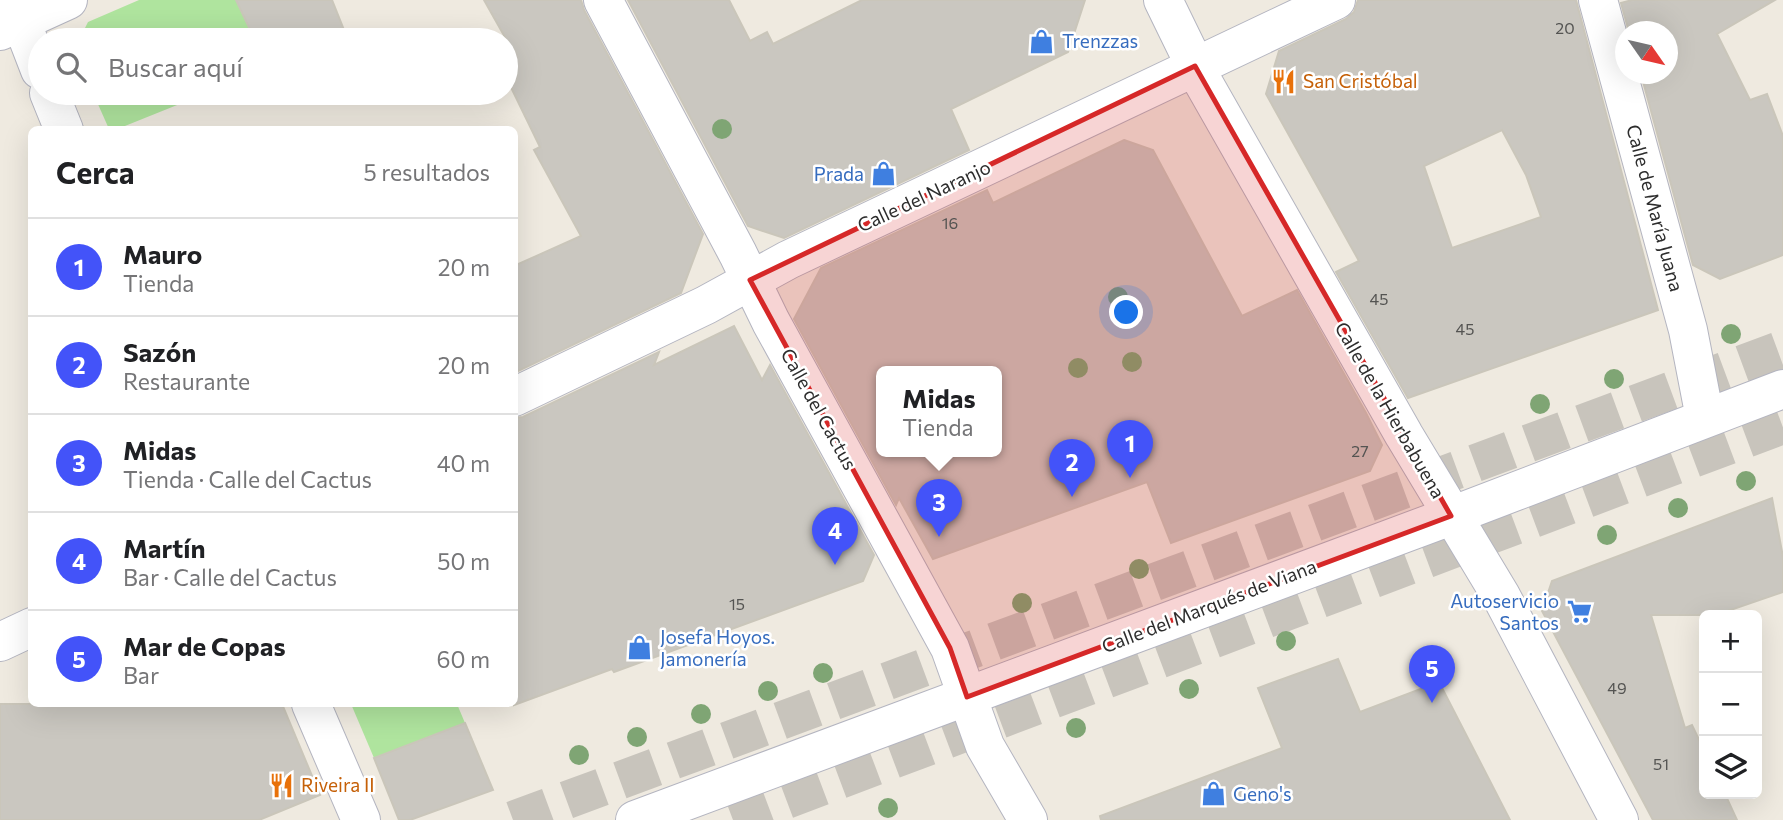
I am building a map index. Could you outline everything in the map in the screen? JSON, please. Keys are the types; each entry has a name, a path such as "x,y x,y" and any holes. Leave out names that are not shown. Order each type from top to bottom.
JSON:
{"street":[{"path":"28,48 11,18 68,0"},
{"name":"Calle del Cactus","path":"603,0 750,280 950,648 985,746 1028,820"},
{"name":"Calle de la Hierbabuena","path":"1163,0 1195,66 1451,516 1501,596 1619,820"},
{"name":"Calle del Naranjo","path":"518,395 706,305 750,280 1336,0"},
{"name":"Calle de María Juana","path":"1598,0 1688,330 1705,418"},
{"path":"54,105 62,126"},
{"name":"Calle del Marqués de Viana","path":"635,820 1451,516 1783,389"},
{"path":"0,642 28,629"},
{"path":"312,707 361,820"}],"highlighted area":[{"path":"1195,66 1451,516 967,697 950,648 750,280"}],"green space":[{"path":"139,0 236,0 249,28 85,28 88,22"},
{"path":"98,105 177,105 125,126 108,126"},
{"path":"352,707 458,707 465,723 374,758"}],"building":[{"path":"236,0 332,0 343,28 249,28"},
{"path":"484,0 581,0 703,234 681,293 518,371 518,264 581,236 534,150 540,147 518,102 518,28 500,28"},
{"path":"628,0 729,0 750,41 767,32 773,44 862,0 1085,0 1068,52 951,109 969,150 784,238 748,226"},
{"path":"1358,0 1576,0 1658,310 1408,398 1336,272 1359,261 1266,94 1279,51 1346,19 1354,12","holes":["1502,130 1526,175 1541,217 1452,248 1424,166"]},
{"path":"1632,0 1775,0 1717,34 1750,100 1767,94 1783,136 1783,255 1720,279 1693,265 1644,84 1678,84 1678,21 1626,21 1621,3"},
{"path":"1124,140 1153,150 1242,316 1297,290 1382,445 1370,471 1171,543 1147,482 933,559 899,498 896,505 794,319 821,268 987,190 993,203"},
{"path":"734,326 762,380 770,365 874,555 863,581 614,672 612,669 518,704 518,418 659,352 654,365"},
{"path":"1772,498 1783,557 1783,592 1731,610 1699,610 1699,615 1651,615 1685,728 1692,725 1699,740 1699,799 1727,799 1737,820 1653,820 1542,611 1552,581"},
{"path":"1338,659 1360,712 1439,682 1510,820 1101,820 1100,816 1282,748 1258,688"},
{"path":"0,704 28,704 28,707 283,707 320,795 259,820 0,820"},
{"path":"465,723 493,790 410,820 399,820 374,758"}],"tunnel":[{"path":"513,820 1783,349"},
{"path":"733,820 1783,425"}],"place":[{"name":"Trenzzas","path":"1042,41"},
{"name":"San Cristóbal","path":"1283,81"},
{"name":"Prada","path":"884,174"},
{"name":"Mauro","path":"1130,478"},
{"name":"Sazón","path":"1072,497"},
{"name":"Midas","path":"939,537"},
{"name":"Martín","path":"835,565"},
{"name":"Autoservicio Santos","path":"1579,612"},
{"name":"Josefa Hoyos. Jamonería","path":"640,648"},
{"name":"Mar de Copas","path":"1432,703"},
{"name":"Riveira II","path":"281,785"},
{"name":"Geno's","path":"1213,794"}]}
